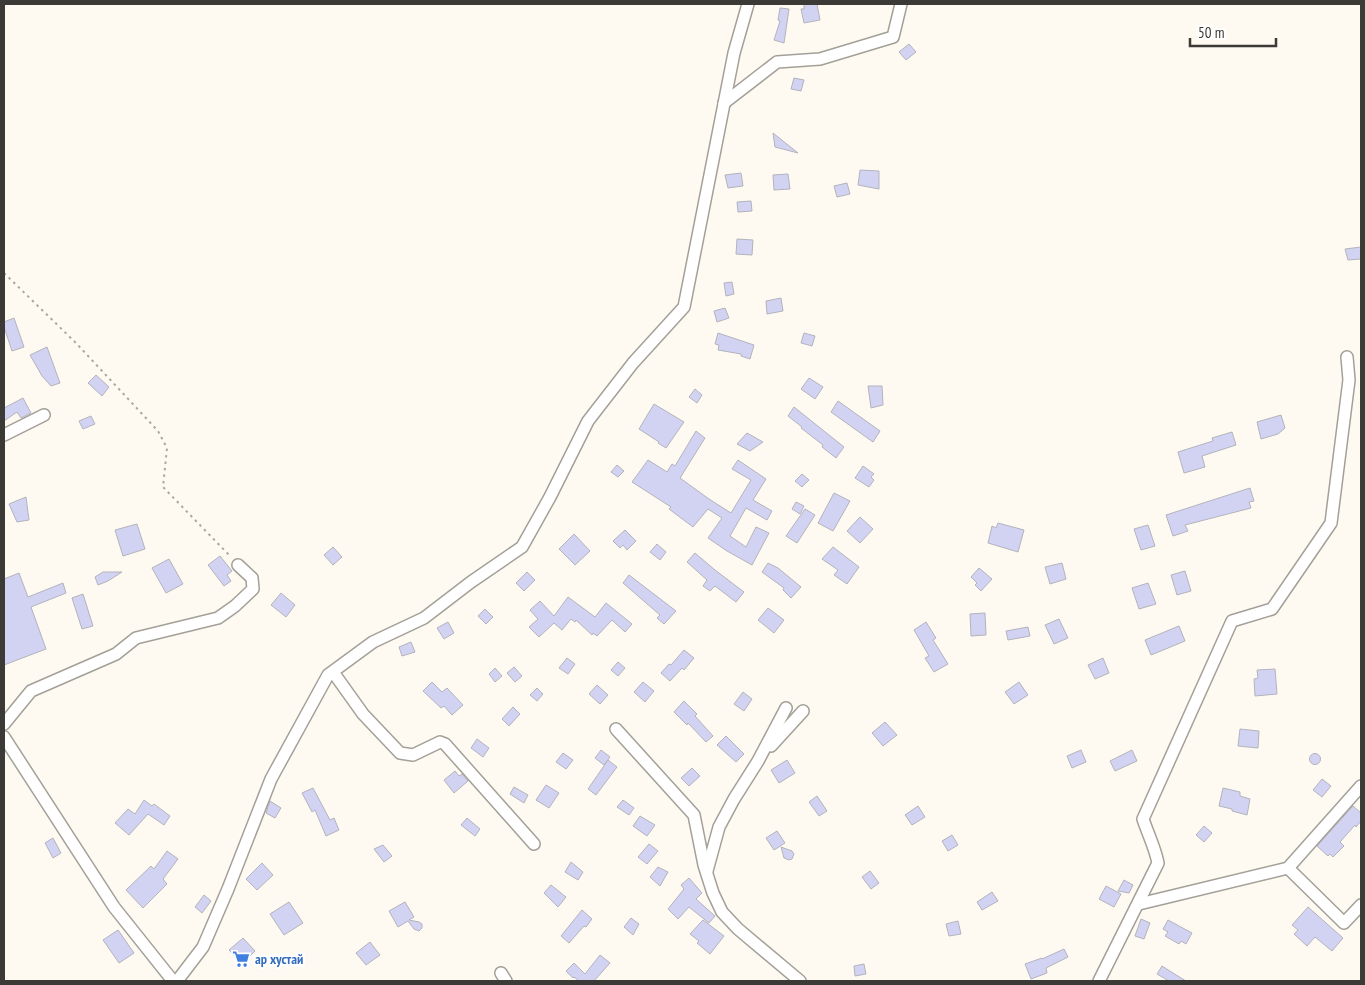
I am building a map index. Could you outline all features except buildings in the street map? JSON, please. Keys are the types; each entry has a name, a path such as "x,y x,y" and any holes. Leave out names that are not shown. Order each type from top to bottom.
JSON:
{"street":[{"path":"177,981 203,947 271,779 328,675 373,642 424,618 471,582 522,547 550,497 588,421 633,363 684,307 734,53 748,4"},
{"path":"724,103 777,62 820,59 893,37 902,4"},
{"path":"1099,981 1158,863 1155,849 1151,844 1143,819 1232,621 1272,609 1331,523 1349,380 1347,357"},
{"path":"4,435 44,415"},
{"path":"4,724 31,692 116,654 136,638 218,618 235,606 253,589 252,578 238,565"},
{"path":"333,672 363,714 400,753 413,755 440,742 445,744 534,844"},
{"path":"707,873 719,827 786,708"},
{"path":"758,760 803,711"},
{"path":"616,728 694,815 713,894 722,912 730,922 800,981"},
{"path":"4,737 114,907 173,981"},
{"path":"1139,904 1288,868 1361,786"},
{"path":"1288,868 1344,923 1361,905"}],"path":[{"path":"4,273 76,343 158,431 167,448 163,487 238,565"}],"place":[{"name":"ар хустай","path":"241,959"}]}
